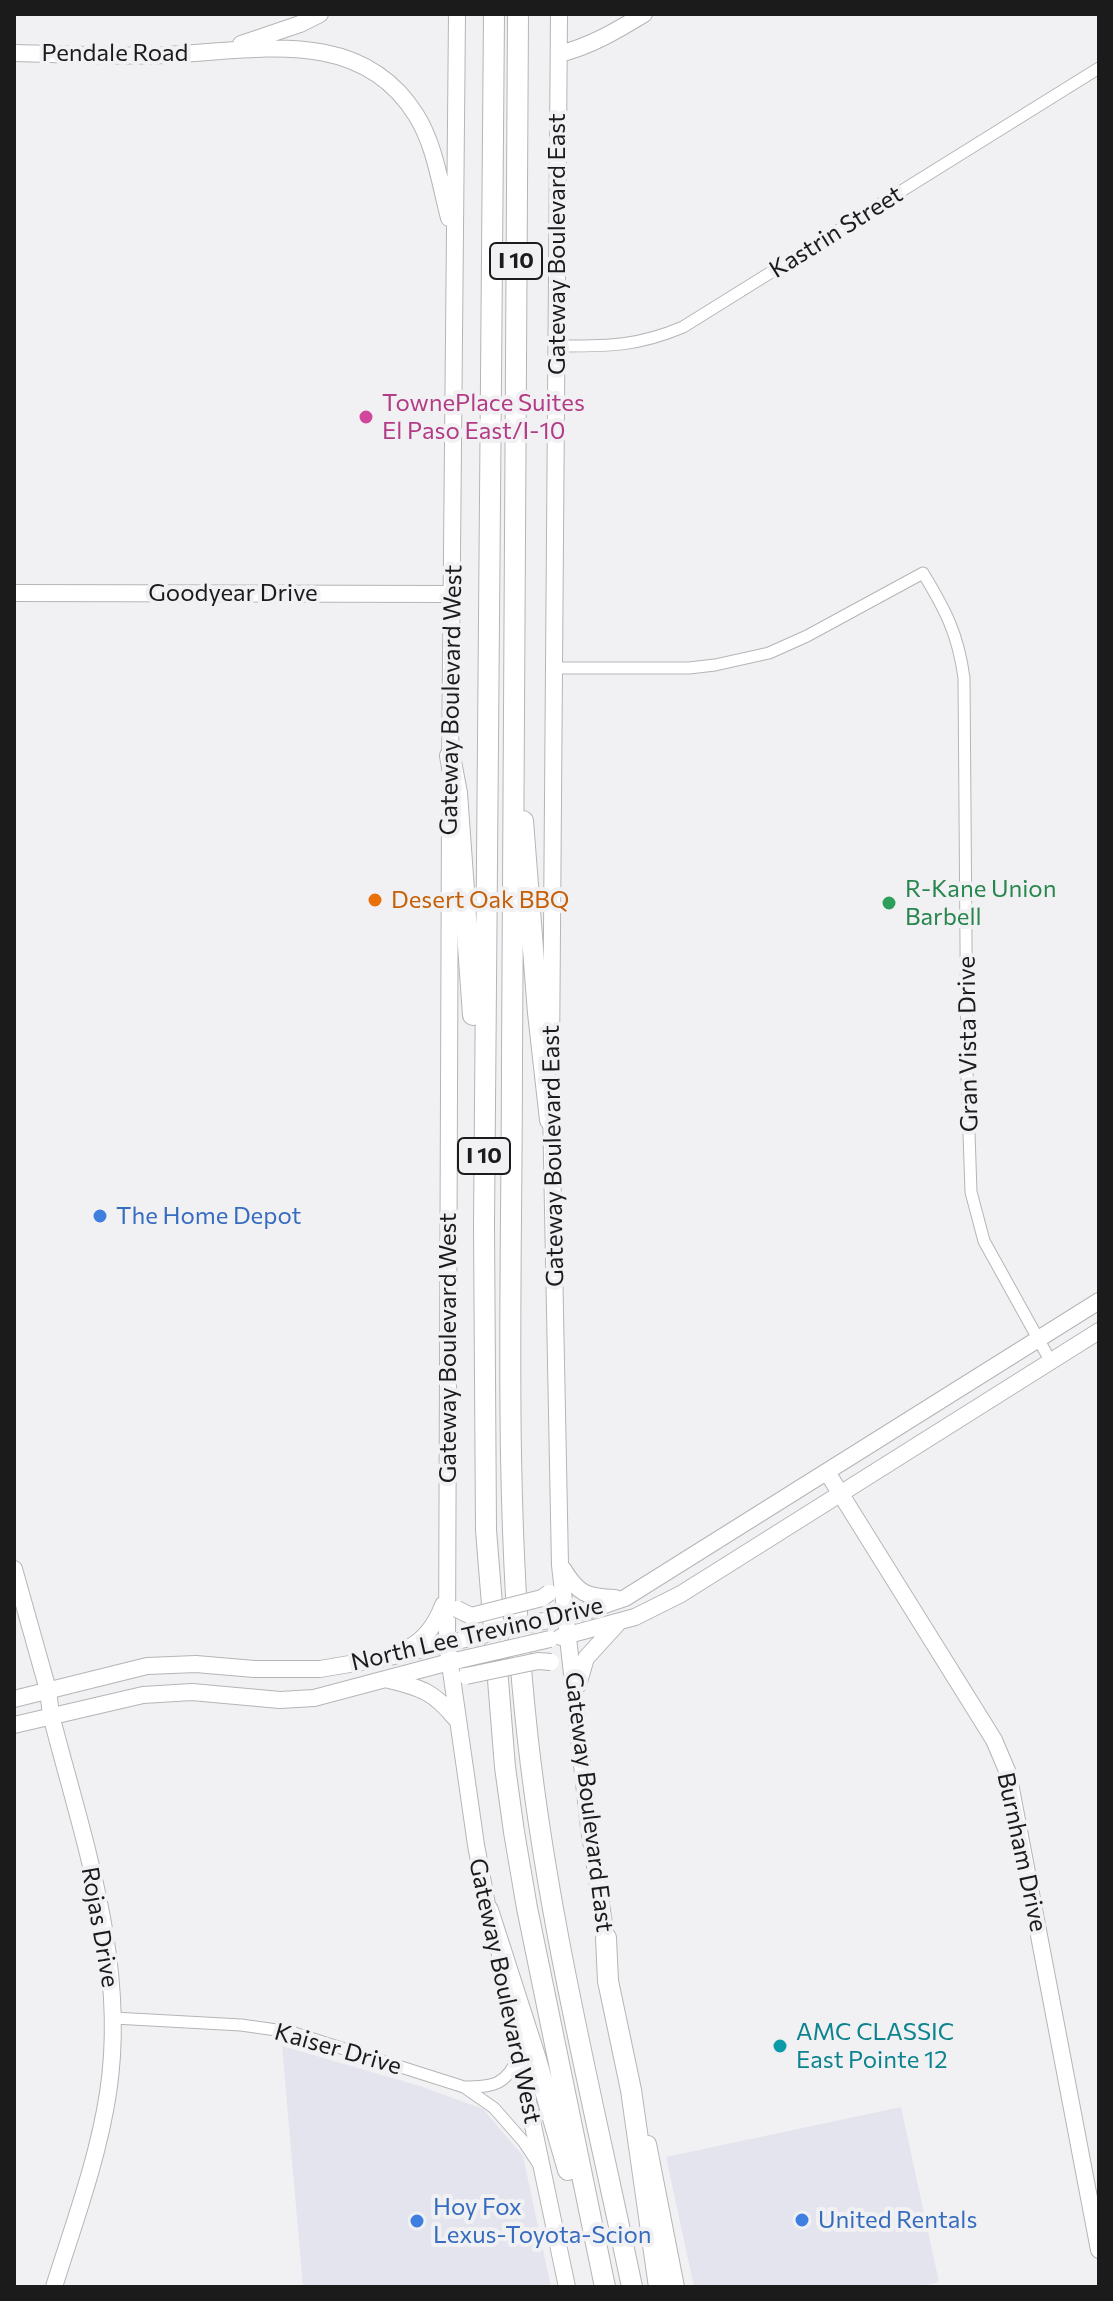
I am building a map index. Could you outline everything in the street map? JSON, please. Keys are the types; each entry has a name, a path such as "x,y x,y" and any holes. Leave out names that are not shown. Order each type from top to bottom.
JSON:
{"highway":[{"name":"I 10","path":"494,14 484,1225 486,1530 505,1767 527,1908 605,2287"},
{"name":"I 10","path":"518,14 511,1522 524,1709 540,1834 558,1938 632,2287"},
{"path":"450,756 457,793 470,945 475,1138 484,1225"},
{"path":"513,772 528,859 538,1013 550,1120"},
{"path":"488,1910 546,2090 583,2225 596,2287"},
{"path":"606,1938 608,1981 631,2090 659,2287"}],"main road":[{"name":"Pendale Road","path":"217,51 271,35 320,14"},
{"name":"Gateway Boulevard West","path":"457,14 450,756 452,1603 459,1683 453,1698 488,1910 567,2287"},
{"name":"Gateway Boulevard East","path":"559,14 550,1120 560,1565 589,1828 606,1938 676,2287"},
{"path":"559,54 605,38 644,14"},
{"name":"Pendale Road","path":"14,53 165,55 295,48 319,51 361,65 392,86 417,116 428,138 455,241"},
{"name":"Goodyear Drive","path":"14,593 453,594"},
{"name":"North Lee Trevino Drive","path":"14,1699 147,1666 196,1664 299,1671 343,1667 548,1620 625,1598 1099,1301"},
{"name":"North Lee Trevino Drive","path":"14,1725 122,1699 165,1693 192,1692 280,1700 314,1698 387,1679 458,1666 618,1623 650,1611 681,1594 1099,1331"},
{"name":"Burnham Drive","path":"827,1472 994,1740 1008,1773 1099,2250"},
{"path":"385,1658 421,1641 452,1603 471,1616 542,1598 549,1593 560,1565"},
{"path":"560,1565 570,1581 585,1594 595,1598 625,1598"},
{"name":"Rojas Drive","path":"14,1569 48,1690 51,1715 103,1918 112,1973 114,2018 103,2121 54,2287"},
{"path":"575,1694 586,1658 618,1623"},
{"path":"458,1666 551,1662 575,1694"},
{"path":"387,1679 428,1691 457,1720"}],"street":[{"name":"Kastrin Street","path":"557,346 618,346 644,342 683,327 1099,68"},
{"name":"Gran Vista Drive","path":"555,668 689,668 724,664 769,653 807,636 923,573 948,615 964,678 967,1074 969,1173 973,1203 984,1241 996,1266 1051,1362"},
{"name":"Kaiser Drive","path":"114,2018 241,2025 291,2032 464,2087 494,2108 523,2141 541,2169"},
{"name":"Kaiser Drive","path":"464,2087 500,2083 512,2071 519,2056"}],"shaded area":[{"name":"Hoy Fox Lexus-Toyota-Scion","path":"282,2046 420,2086 483,2109 523,2156 551,2287 303,2287"},
{"name":"United Rentals","path":"901,2107 939,2282 917,2287 694,2287 666,2157"}],"place":[{"name":"TownePlace Suites El Paso East/I-10","path":"366,417"},
{"name":"Desert Oak BBQ","path":"375,900"},
{"name":"R-Kane Union Barbell","path":"889,903"},
{"name":"The Home Depot","path":"100,1216"},
{"name":"AMC CLASSIC East Pointe 12","path":"780,2046"},
{"name":"United Rentals","path":"802,2220"},
{"name":"Hoy Fox Lexus-Toyota-Scion","path":"417,2221"}]}
